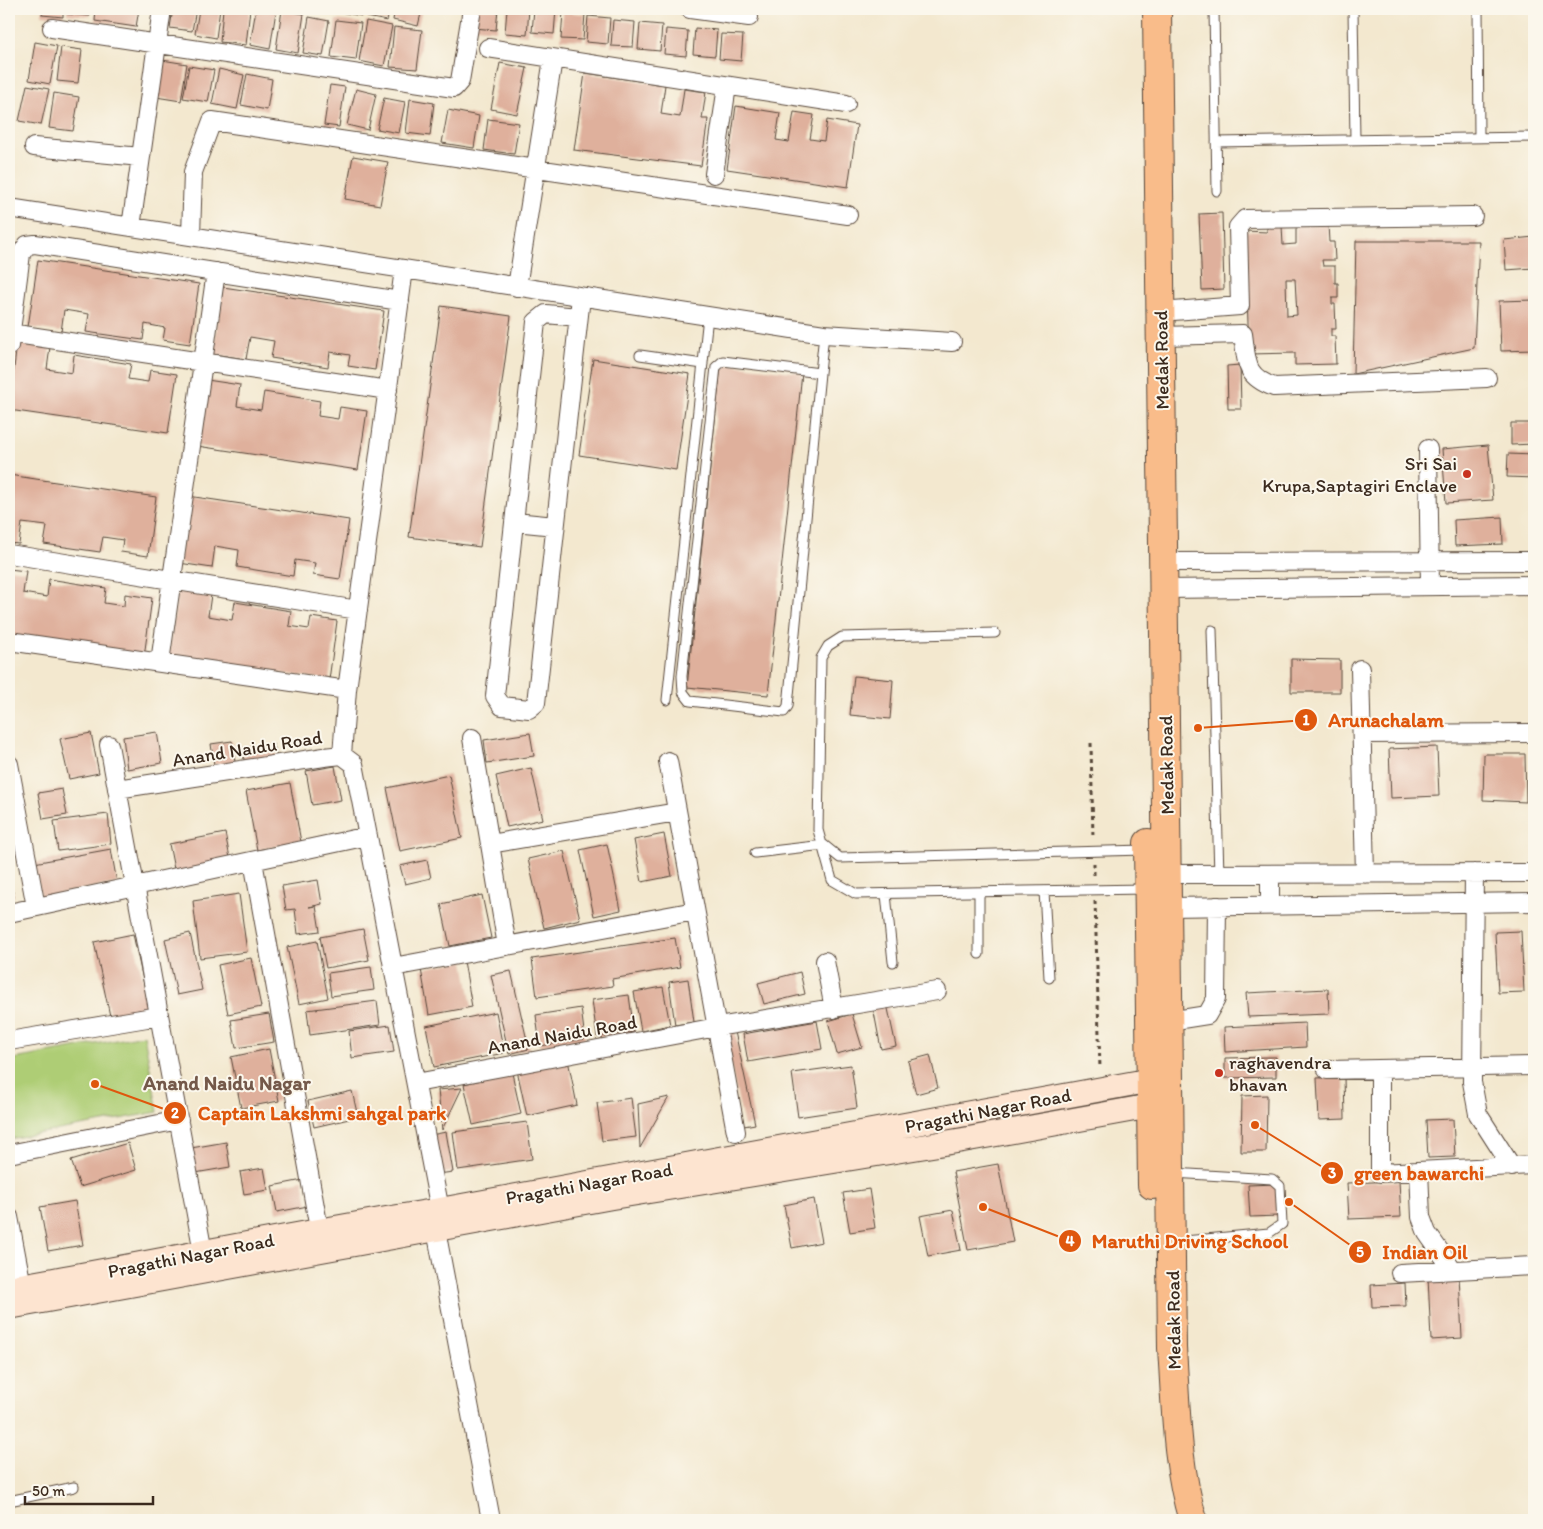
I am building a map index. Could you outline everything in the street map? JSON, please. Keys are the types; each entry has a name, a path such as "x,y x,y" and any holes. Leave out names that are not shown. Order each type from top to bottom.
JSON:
{"main road":[{"name":"Medak Road","path":"1148,13 1160,324 1164,562 1158,882 1160,1092 1154,1349 1160,1448 1173,1520"},
{"name":"Medak Road","path":"1148,13 1148,850 1168,907 1169,1021 1160,1092 1171,1173 1172,1348 1179,1445 1188,1502 1193,1520"},
{"name":"Pragathi Nagar Road","path":"15,1287 205,1263 320,1229 438,1220 738,1144 961,1116 1101,1087 1160,1092"},
{"name":"Pragathi Nagar Road","path":"9,1307 205,1263 438,1220 612,1197 964,1140 1160,1092"}],"street":[{"path":"131,227 162,9"},
{"path":"52,28 454,88 460,81 472,9"},
{"path":"690,9 749,17"},
{"path":"488,48 846,104"},
{"path":"516,287 553,59"},
{"path":"714,174 727,86"},
{"path":"191,236 193,172 212,121 848,215"},
{"path":"34,148 141,157"},
{"path":"9,208 824,334 952,342"},
{"path":"1473,216 1245,219 1238,227 1240,306 1248,369 1259,382 1274,387 1487,378"},
{"path":"388,390 203,362 10,340 21,254 27,245 35,244 400,301"},
{"path":"342,755 347,690 404,269"},
{"path":"160,662 216,272"},
{"path":"578,317 546,314 536,322 496,696 502,706 529,709 536,703 581,297"},
{"path":"1160,324 1240,306"},
{"path":"1160,324 1243,334"},
{"path":"1428,449 1430,586"},
{"path":"515,522 555,526"},
{"path":"9,554 358,610"},
{"path":"1164,562 1534,561"},
{"path":"1163,589 1534,585"},
{"path":"9,641 347,690"},
{"path":"1360,669 1365,874"},
{"path":"1362,734 1534,733"},
{"path":"472,738 507,946"},
{"path":"109,745 205,1263"},
{"name":"Anand Naidu Road","path":"117,789 342,755 354,764 416,1083 491,1520"},
{"path":"668,761 738,1144"},
{"path":"9,764 36,907"},
{"path":"490,844 677,812"},
{"path":"9,913 368,836"},
{"path":"253,861 320,1229"},
{"path":"1474,873 1472,1067 1474,1102 1478,1114 1512,1167"},
{"path":"1158,882 1219,875 1534,873"},
{"path":"1270,875 1270,905"},
{"path":"1168,907 1534,902"},
{"path":"1169,1021 1207,1015 1216,999 1217,906"},
{"path":"393,967 696,911"},
{"path":"825,961 834,1008"},
{"name":"Anand Naidu Road","path":"416,1083 717,1028 937,992"},
{"path":"9,1041 159,1016"},
{"path":"1326,1070 1534,1066"},
{"path":"1380,1070 1380,1173 1534,1166"},
{"path":"9,1154 178,1120"},
{"path":"1419,1171 1422,1217 1427,1233 1453,1270"},
{"path":"9,1217 15,1287"},
{"path":"1400,1273 1534,1266"}],"lane":[{"path":"1214,9 1217,191"},
{"path":"1353,9 1355,140"},
{"path":"1478,9 1479,138"},
{"path":"1216,142 1534,137"},
{"path":"667,700 708,316"},
{"path":"820,374 722,361 716,367 682,676 683,692 690,701 784,712 788,706 824,334"},
{"path":"640,355 703,364"},
{"path":"1212,630 1219,875"},
{"path":"995,633 842,637 828,646 821,658 818,830 824,845 832,880 856,894 1044,891 1158,882"},
{"path":"754,853 824,845 840,858 1148,850"},
{"path":"1044,891 1049,978"},
{"path":"979,892 979,954"},
{"path":"886,894 893,962"},
{"path":"1171,1173 1272,1179 1280,1186 1282,1224 1269,1233 1171,1242"},
{"path":"9,1501 74,1487"}],"path":[{"path":"1091,743 1093,842"},
{"path":"1094,861 1094,881"},
{"path":"1094,891 1101,1087"}],"green space":[{"path":"144,1035 158,1112 9,1139 9,1060"}],"building":[{"path":"43,9 63,9 63,17 42,15"},
{"path":"67,9 90,9 90,16 67,14"},
{"path":"96,9 139,9 136,27 95,21"},
{"path":"173,9 196,9 192,31 170,28"},
{"path":"199,9 220,9 216,38 195,34"},
{"path":"223,9 250,9 246,45 220,42"},
{"path":"256,9 276,11 270,49 250,45"},
{"path":"317,9 335,9 335,13"},
{"path":"341,9 364,9 362,16 340,12"},
{"path":"369,9 390,9 387,21 367,17"},
{"path":"395,9 422,9 418,26 393,20"},
{"path":"476,9 498,9 496,30 474,28"},
{"path":"507,9 529,9 527,35 505,33"},
{"path":"534,9 556,9 554,34 532,32"},
{"path":"282,10 304,14 298,53 276,49"},
{"path":"563,12 585,14 583,40 561,39"},
{"path":"588,16 610,18 608,44 586,42"},
{"path":"309,17 329,21 323,56 303,53"},
{"path":"336,20 361,23 356,60 331,57"},
{"path":"613,20 635,22 633,47 611,46"},
{"path":"366,21 392,26 384,66 359,61"},
{"path":"640,23 662,25 660,51 638,49"},
{"path":"394,27 422,30 417,69 390,67"},
{"path":"695,28 717,30 715,56 693,54"},
{"path":"666,29 688,31 686,56 664,54"},
{"path":"721,34 743,35 741,61 719,59"},
{"path":"35,42 57,46 50,84 29,80"},
{"path":"61,47 82,50 78,83 57,81"},
{"path":"162,60 187,64 181,101 156,97"},
{"path":"500,63 527,68 517,114 491,109"},
{"path":"189,66 214,70 208,102 183,98"},
{"path":"219,69 244,75 237,109 212,104"},
{"path":"585,73 665,85 661,114 680,117 684,89 706,92 702,119 708,119 701,166 574,150"},
{"path":"247,74 272,79 267,110 241,105"},
{"path":"27,85 49,89 41,125 19,121"},
{"path":"330,85 345,87 339,127 324,125"},
{"path":"356,89 376,94 368,130 347,125"},
{"path":"54,93 79,97 73,131 49,128"},
{"path":"384,98 405,102 399,133 377,129"},
{"path":"410,99 434,103 430,136 406,133"},
{"path":"736,106 780,113 776,140 789,142 794,112 814,115 810,139 824,141 827,120 857,125 848,187 727,169"},
{"path":"448,110 479,116 474,148 442,143"},
{"path":"488,119 519,123 514,154 484,150"},
{"path":"353,156 388,162 380,205 345,199"},
{"path":"1222,213 1224,289 1202,290 1199,214"},
{"path":"1328,224 1329,242 1334,242 1335,260 1322,260 1323,266 1335,266 1335,283 1338,283 1338,298 1332,298 1332,304 1335,304 1336,329 1331,329 1331,336 1335,336 1336,364 1295,365 1295,353 1249,354 1245,231 1267,232 1267,226 1282,226 1283,245 1296,244 1296,225","holes":["1286,279 1295,279 1297,315 1287,316"]},
{"path":"1534,237 1534,268 1506,270 1504,240"},
{"path":"1356,241 1479,241 1474,348 1353,374"},
{"path":"38,260 199,284 190,344 163,340 165,328 145,324 143,340 86,332 89,314 64,310 61,332 28,327"},
{"path":"223,287 384,311 375,370 348,366 350,355 330,352 328,367 271,358 274,341 250,337 246,359 213,354"},
{"path":"1534,300 1534,350 1501,351 1499,301"},
{"path":"441,306 511,316 480,547 409,537"},
{"path":"17,343 50,347 47,369 72,373 74,355 131,364 128,379 148,382 150,370 177,374 168,433 9,410"},
{"path":"593,359 690,374 676,470 579,455"},
{"path":"721,364 802,373 768,695 687,687"},
{"path":"1240,365 1241,409 1228,409 1227,366"},
{"path":"207,380 240,385 237,406 261,410 264,392 320,401 318,416 338,419 340,407 367,411 358,470 197,446"},
{"path":"1511,423 1534,423 1534,444 1511,445"},
{"name":"Sri Sai Krupa,Saptagiri Enclave","path":"1488,445 1493,500 1446,503 1442,449"},
{"path":"1508,454 1534,455 1534,478 1507,477"},
{"path":"9,475 156,497 148,556 121,552 123,540 103,537 100,552 44,544 47,526 22,523 19,544 9,543"},
{"path":"188,496 349,520 340,579 313,575 315,563 295,560 293,576 237,567 239,550 215,546 212,568 179,563"},
{"path":"1502,517 1503,544 1455,546 1454,520"},
{"path":"9,569 26,571 23,593 47,597 49,579 106,588 104,603 124,606 125,594 152,598 144,657 9,637"},
{"path":"178,590 211,595 208,616 232,620 235,602 291,611 289,626 309,629 311,617 337,621 329,680 168,657"},
{"path":"1291,659 1340,660 1340,692 1291,692"},
{"path":"854,676 893,680 890,719 850,715"},
{"path":"157,732 162,763 127,769 123,737"},
{"path":"91,733 99,773 69,779 60,739"},
{"path":"530,733 534,756 487,763 484,740"},
{"path":"232,741 235,762 214,765 211,744"},
{"path":"274,744 277,761 245,765 242,748"},
{"path":"1437,747 1439,796 1391,798 1389,749"},
{"path":"1484,754 1525,754 1526,802 1483,800"},
{"path":"335,766 341,800 312,805 306,771"},
{"path":"531,768 543,819 507,827 496,776"},
{"path":"449,775 462,838 400,851 387,788"},
{"path":"290,783 301,842 257,850 246,791"},
{"path":"62,789 67,815 43,819 38,793"},
{"path":"108,814 111,844 58,851 54,821"},
{"path":"225,833 231,863 175,874 169,844"},
{"path":"664,834 672,876 642,882 634,840"},
{"path":"607,844 621,910 594,916 580,850"},
{"path":"111,849 117,883 41,897 34,863"},
{"path":"564,851 580,919 544,928 528,859"},
{"path":"427,860 431,878 405,884 400,866"},
{"path":"9,876 14,897 9,898"},
{"path":"318,880 322,904 309,907 316,906 320,931 298,934 295,909 286,910 282,886"},
{"path":"239,894 247,952 200,958 193,901"},
{"path":"482,895 491,938 450,946 441,904"},
{"path":"363,929 369,960 326,968 320,937"},
{"path":"1521,931 1524,992 1498,993 1495,932"},
{"path":"190,933 202,990 177,995 165,939"},
{"path":"133,934 149,1008 110,1016 94,942"},
{"path":"675,938 680,967 612,979 613,986 537,997 532,959"},
{"path":"317,941 328,998 299,1004 287,947"},
{"path":"251,958 261,1007 228,1014 218,965"},
{"path":"464,961 472,1007 429,1015 421,969"},
{"path":"371,967 374,990 331,996 328,973"},
{"path":"511,971 529,1049 509,1054 491,975"},
{"path":"800,972 805,994 764,1004 758,983"},
{"path":"688,979 694,1022 675,1025 669,982"},
{"path":"663,987 670,1025 641,1031 634,992"},
{"path":"1328,989 1329,1014 1248,1017 1246,993"},
{"path":"629,995 634,1032 597,1037 592,1000"},
{"path":"377,1001 380,1025 310,1035 307,1010"},
{"path":"887,1004 896,1046 881,1049 873,1007"},
{"path":"581,1008 585,1039 540,1046 536,1015"},
{"path":"496,1012 504,1053 434,1067 426,1026"},
{"path":"269,1014 274,1042 236,1048 231,1020"},
{"path":"852,1014 862,1047 837,1054 828,1021"},
{"path":"817,1021 822,1049 748,1062 743,1034"},
{"path":"1305,1023 1306,1047 1225,1052 1224,1027"},
{"path":"390,1025 394,1052 352,1058 349,1031"},
{"path":"734,1027 755,1124 744,1126 723,1030"},
{"path":"269,1049 279,1101 241,1108 231,1057"},
{"path":"930,1055 938,1088 916,1094 908,1061"},
{"path":"1276,1057 1276,1077 1225,1078 1225,1058"},
{"path":"568,1060 577,1105 527,1116 517,1070"},
{"path":"851,1065 857,1108 798,1117 792,1073"},
{"path":"512,1073 521,1114 473,1125 464,1084"},
{"path":"1344,1077 1345,1119 1319,1120 1317,1078"},
{"path":"462,1088 442,1130 438,1090"},
{"path":"352,1091 358,1117 314,1127 308,1101"},
{"path":"1267,1095 1266,1152 1241,1152 1242,1096"},
{"path":"669,1097 640,1148 638,1104"},
{"path":"631,1098 636,1137 602,1141 597,1103"},
{"path":"1453,1119 1455,1157 1428,1158 1426,1120"},
{"path":"527,1122 532,1159 458,1170 453,1132"},
{"path":"446,1132 453,1172 438,1174 431,1135"},
{"path":"226,1142 230,1167 195,1173 191,1148"},
{"path":"128,1143 136,1170 80,1187 71,1160"},
{"path":"998,1164 1013,1242 968,1250 953,1172"},
{"path":"264,1168 268,1190 244,1194 240,1172"},
{"path":"303,1180 308,1206 277,1212 272,1186"},
{"path":"1399,1181 1401,1217 1349,1219 1347,1183"},
{"path":"1277,1184 1278,1216 1250,1217 1248,1185"},
{"path":"869,1189 875,1228 850,1232 843,1193"},
{"path":"814,1199 822,1242 792,1248 784,1205"},
{"path":"75,1201 83,1245 48,1251 40,1207"},
{"path":"953,1210 961,1250 928,1256 920,1216"},
{"path":"1459,1275 1462,1338 1431,1340 1428,1277"},
{"path":"1405,1283 1406,1306 1372,1307 1371,1285"}],"place":[{"name":"Sri Sai Krupa,Saptagiri Enclave","path":"1467,474"},
{"name":"Arunachalam","path":"1198,728"},
{"name":"raghavendra bhavan","path":"1219,1073"},
{"name":"Captain Lakshmi sahgal park","path":"95,1084"},
{"name":"green bawarchi","path":"1255,1125"},
{"name":"Indian Oil","path":"1289,1202"},
{"name":"Maruthi Driving School","path":"983,1207"}],"district":[{"name":"Anand Naidu Nagar","path":"227,1083"}]}
